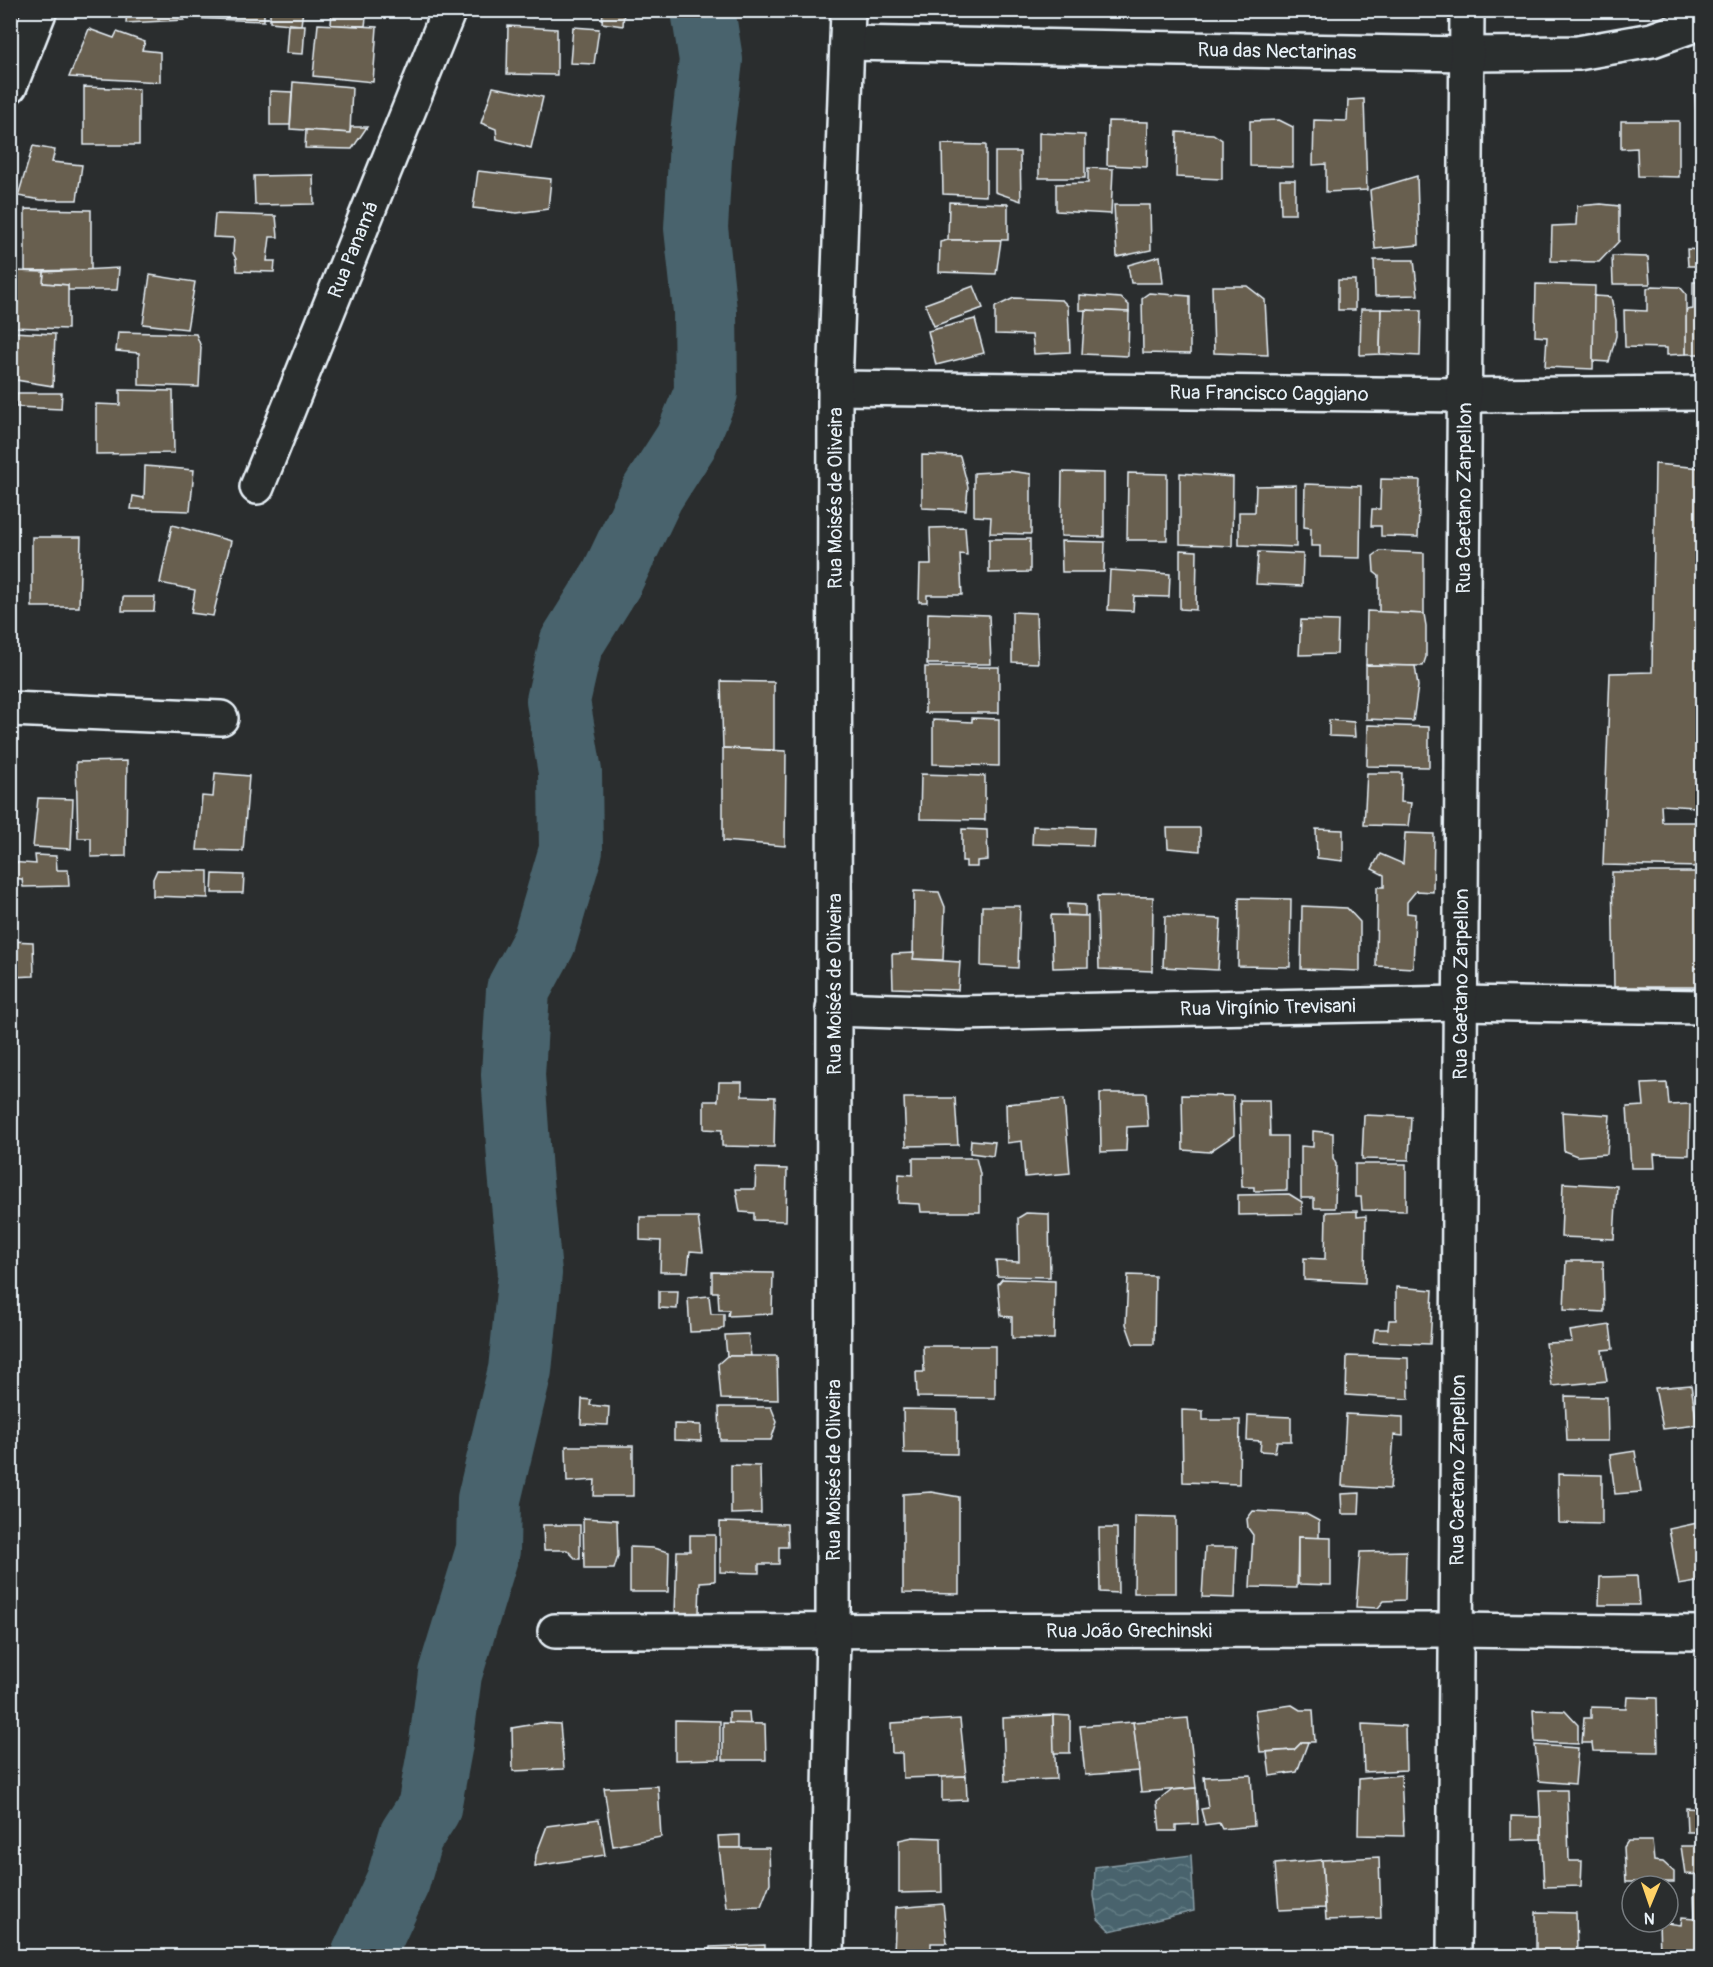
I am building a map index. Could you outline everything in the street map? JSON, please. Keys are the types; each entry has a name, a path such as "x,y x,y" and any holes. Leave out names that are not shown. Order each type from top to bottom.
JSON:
{"street":[{"path":"10,86 40,10"},
{"name":"Rua Panamá","path":"257,487 449,10"},
{"name":"Rua Moisés de Oliveira","path":"827,1956 833,1630 835,388 848,10"},
{"name":"Rua Caetano Zarpellon","path":"1454,1956 1467,10"},
{"name":"Rua das Nectarinas","path":"847,43 1467,54 1578,53 1652,40 1702,22"},
{"name":"Rua Francisco Caggiano","path":"835,388 1463,395 1702,393"},
{"path":"10,709 221,718"},
{"name":"Rua Virgínio Trevisani","path":"833,1009 959,1013 1460,1003 1702,1007"},
{"name":"Rua João Grechinski","path":"555,1631 1455,1630 1702,1633"}],"water":[{"path":"1191,1855 1194,1911 1110,1931 1098,1919 1094,1896 1095,1867"}],"building":[{"path":"127,10 184,10 184,20 126,23"},
{"path":"189,10 264,10 264,21 189,18"},
{"path":"270,10 303,10 301,25 270,22"},
{"path":"332,10 367,10 365,26 331,25"},
{"path":"603,10 624,10 623,26 602,23"},
{"path":"318,24 377,27 373,82 313,76"},
{"path":"288,25 305,25 303,54 286,53"},
{"path":"508,26 557,29 557,75 507,74"},
{"path":"573,27 599,29 594,64 570,63"},
{"path":"89,29 114,38 117,32 145,42 142,50 160,52 160,82 69,77"},
{"path":"293,82 352,87 350,133 290,129"},
{"path":"84,87 139,89 139,145 84,145"},
{"path":"493,87 543,97 531,148 497,139 496,129 481,123"},
{"path":"270,91 292,92 290,125 270,125"},
{"path":"1695,94 1702,94 1702,139 1697,139"},
{"path":"1364,99 1367,190 1326,192 1326,164 1313,165 1314,120 1347,121 1348,100"},
{"path":"1279,120 1293,127 1293,167 1250,166 1250,121"},
{"path":"1108,121 1148,122 1147,167 1107,165"},
{"path":"1621,121 1679,121 1679,177 1638,176 1637,148 1621,149"},
{"path":"351,127 367,127 352,149 305,148 306,130 350,133"},
{"path":"1177,132 1213,134 1222,140 1222,179 1176,177"},
{"path":"1039,133 1085,135 1085,178 1039,178"},
{"path":"942,144 986,145 986,196 943,194"},
{"path":"33,146 55,150 52,162 82,165 77,200 41,200 18,196"},
{"path":"995,152 1020,152 1021,201 995,192"},
{"path":"1088,168 1113,169 1111,214 1056,211 1056,184 1088,183"},
{"path":"478,171 551,179 548,209 517,213 473,208"},
{"path":"313,175 314,204 255,205 254,176"},
{"path":"1417,176 1419,245 1375,249 1370,190"},
{"path":"1280,180 1295,180 1295,214 1281,214"},
{"path":"949,202 1008,204 1008,240 948,240"},
{"path":"1601,204 1619,206 1619,241 1599,262 1551,261 1552,226 1576,225 1577,206"},
{"path":"1114,205 1150,205 1151,250 1117,257"},
{"path":"25,209 91,210 91,270 25,271"},
{"path":"215,214 276,216 278,237 270,237 267,261 275,261 274,272 237,271 233,253 234,238 213,237"},
{"path":"1001,240 996,274 939,272 940,242"},
{"path":"1699,241 1702,241 1702,266 1688,266 1687,249 1699,250"},
{"path":"1160,256 1163,283 1131,283 1128,265"},
{"path":"1612,256 1648,257 1650,284 1613,284"},
{"path":"1374,260 1414,260 1418,295 1375,296"},
{"path":"119,268 117,290 68,290 68,285 43,283 44,272"},
{"path":"16,271 44,272 43,283 68,285 68,329 10,327 10,282 15,282"},
{"path":"150,275 195,282 187,329 143,324"},
{"path":"1338,280 1355,280 1355,310 1338,310"},
{"path":"1693,282 1702,282 1702,354 1686,354 1686,310 1693,309"},
{"path":"1536,284 1595,286 1593,369 1545,367 1547,337 1535,336"},
{"path":"974,286 983,308 934,326 925,304"},
{"path":"1212,286 1247,286 1265,300 1268,355 1214,353"},
{"path":"1652,286 1680,287 1686,294 1686,354 1667,355 1667,348 1625,347 1624,310 1647,311 1647,289"},
{"path":"1149,293 1190,296 1190,354 1143,353 1142,298"},
{"path":"1079,295 1121,298 1129,305 1129,312 1079,310"},
{"path":"1594,296 1611,297 1616,320 1616,336 1609,362 1593,361"},
{"path":"1014,298 1062,300 1068,306 1070,352 1034,354 1032,335 995,334 995,307"},
{"path":"1361,309 1381,309 1380,354 1360,355"},
{"path":"1381,309 1421,310 1420,356 1380,354"},
{"path":"1085,310 1129,312 1128,356 1082,354"},
{"path":"975,319 984,353 936,365 928,331"},
{"path":"10,332 55,334 53,386 10,379"},
{"path":"118,332 196,334 201,347 199,387 139,385 139,353 116,351"},
{"path":"120,390 173,391 174,453 96,454 96,404 120,405"},
{"path":"17,393 62,393 61,409 16,407"},
{"path":"922,455 960,456 968,487 966,510 922,508"},
{"path":"1655,464 1702,468 1702,789 1696,789 1695,807 1661,805 1662,822 1702,822 1702,867 1603,865 1610,673 1652,672"},
{"path":"145,466 194,470 190,511 131,509 133,496 144,498"},
{"path":"1010,471 1031,474 1031,534 990,533 991,517 974,516 974,473"},
{"path":"1062,472 1104,473 1104,537 1061,536"},
{"path":"1128,473 1167,474 1167,540 1127,540"},
{"path":"1180,473 1233,477 1232,546 1180,544"},
{"path":"1381,479 1420,480 1418,537 1381,536 1381,526 1371,526 1372,509 1380,509"},
{"path":"1305,484 1361,486 1360,558 1320,557 1320,546 1311,546 1311,528 1304,527"},
{"path":"1296,485 1296,547 1239,545 1239,512 1255,512 1256,486"},
{"path":"172,525 231,541 213,616 191,613 195,590 160,583"},
{"path":"965,527 967,555 960,554 962,595 927,595 927,602 919,602 920,565 931,565 930,528"},
{"path":"32,537 81,537 79,607 32,607"},
{"path":"989,539 1030,539 1030,572 989,573"},
{"path":"1061,541 1105,542 1104,572 1062,572"},
{"path":"1180,550 1197,551 1196,610 1180,609"},
{"path":"1380,551 1424,553 1424,614 1379,612 1379,576 1374,572 1373,556"},
{"path":"1258,552 1303,554 1302,586 1256,584"},
{"path":"1110,570 1170,574 1169,597 1134,596 1133,611 1108,610"},
{"path":"123,597 155,597 154,611 122,611"},
{"path":"1367,611 1424,614 1426,657 1423,666 1366,665"},
{"path":"1012,612 1036,613 1038,663 1012,662"},
{"path":"928,613 989,615 991,664 927,664"},
{"path":"1301,620 1338,621 1337,654 1299,655"},
{"path":"1366,665 1415,666 1418,686 1413,721 1366,719"},
{"path":"925,667 999,667 999,713 925,713"},
{"path":"721,681 774,682 774,750 723,748"},
{"path":"972,718 999,719 999,766 933,764 933,720 972,722"},
{"path":"1329,720 1354,722 1355,737 1329,736"},
{"path":"1368,725 1429,727 1429,767 1367,766"},
{"path":"723,748 786,751 785,846 723,841"},
{"path":"127,761 126,856 91,857 91,838 78,838 76,762"},
{"path":"215,773 249,776 243,851 197,850 202,796 213,797"},
{"path":"1367,773 1402,773 1401,802 1411,803 1408,826 1364,825"},
{"path":"921,774 985,776 985,820 920,819"},
{"path":"38,798 73,799 71,849 33,847"},
{"path":"1033,826 1094,828 1093,846 1032,844"},
{"path":"1167,828 1200,828 1200,851 1168,848"},
{"path":"962,829 987,830 988,860 977,861 977,867 966,867 966,861 962,861"},
{"path":"1316,829 1343,830 1343,861 1317,858"},
{"path":"1405,833 1434,834 1433,892 1416,891 1407,902 1407,913 1415,914 1413,968 1376,966 1377,887 1384,887 1384,875 1372,869 1380,854 1403,864"},
{"path":"35,855 56,856 57,870 68,870 69,886 23,887 22,879 10,878 10,862 36,864"},
{"path":"157,870 208,871 208,898 153,896 153,879"},
{"path":"1612,872 1702,872 1702,987 1614,987"},
{"path":"213,874 244,875 243,893 212,893"},
{"path":"914,891 939,892 945,907 943,960 913,959"},
{"path":"1097,896 1153,897 1152,971 1099,969"},
{"path":"1239,898 1291,899 1290,967 1238,966"},
{"path":"1067,904 1085,905 1085,916 1068,915"},
{"path":"982,906 1020,906 1018,968 981,966"},
{"path":"1302,906 1347,908 1360,922 1360,971 1301,969"},
{"path":"1051,915 1088,916 1088,967 1053,968"},
{"path":"1165,916 1221,919 1218,970 1163,967"},
{"path":"10,941 33,942 34,976 10,977"},
{"path":"914,953 913,959 960,962 958,990 893,988 892,954"},
{"path":"719,1082 742,1082 742,1096 775,1097 774,1147 722,1146 722,1130 704,1129 704,1101 718,1101"},
{"path":"1667,1083 1669,1105 1690,1104 1689,1155 1654,1154 1655,1168 1631,1168 1627,1107 1644,1106 1642,1084"},
{"path":"1100,1093 1146,1093 1148,1126 1127,1127 1126,1151 1101,1152"},
{"path":"1182,1095 1233,1096 1234,1135 1209,1152 1183,1150"},
{"path":"904,1098 955,1098 958,1145 906,1146"},
{"path":"1064,1099 1070,1173 1025,1177 1022,1141 1007,1143 1006,1104"},
{"path":"1240,1100 1269,1100 1270,1136 1287,1136 1287,1190 1254,1191 1254,1187 1242,1187"},
{"path":"1562,1112 1610,1115 1607,1154 1577,1156 1564,1151"},
{"path":"1364,1115 1411,1117 1409,1160 1362,1159"},
{"path":"1313,1131 1333,1133 1333,1158 1336,1164 1335,1208 1314,1208 1314,1198 1301,1198 1301,1146 1313,1147"},
{"path":"971,1140 995,1142 993,1156 970,1153"},
{"path":"913,1158 976,1158 980,1174 980,1212 921,1212 920,1204 898,1203 899,1174 913,1175"},
{"path":"1355,1164 1406,1164 1406,1211 1362,1210 1361,1197 1355,1197"},
{"path":"756,1168 787,1169 786,1221 754,1220 754,1213 740,1212 736,1189 755,1189"},
{"path":"1563,1183 1617,1186 1614,1239 1561,1237"},
{"path":"1289,1194 1302,1202 1302,1214 1238,1215 1238,1195"},
{"path":"1357,1211 1357,1217 1366,1216 1365,1283 1304,1280 1304,1258 1325,1259 1326,1212"},
{"path":"1026,1213 1049,1214 1050,1277 997,1276 996,1261 1019,1262 1018,1218"},
{"path":"640,1217 698,1217 703,1252 690,1251 688,1272 660,1272 661,1241 640,1240"},
{"path":"1566,1261 1603,1261 1604,1312 1564,1310"},
{"path":"712,1272 773,1273 772,1314 728,1316 729,1310 719,1310 718,1292 712,1292"},
{"path":"1128,1275 1155,1276 1154,1344 1133,1344 1126,1324"},
{"path":"1002,1279 1055,1281 1054,1339 1012,1338 1012,1317 1001,1316 998,1284"},
{"path":"1396,1287 1433,1290 1430,1344 1373,1342 1375,1329 1388,1329 1389,1320 1396,1320"},
{"path":"659,1291 678,1291 677,1309 659,1308"},
{"path":"709,1296 711,1314 724,1314 724,1327 718,1331 690,1332 688,1298"},
{"path":"1610,1325 1613,1349 1602,1350 1607,1381 1552,1386 1546,1343 1572,1342 1570,1331"},
{"path":"748,1334 751,1356 727,1356 725,1335"},
{"path":"923,1346 995,1346 995,1398 917,1397 916,1372 924,1372"},
{"path":"727,1356 777,1356 778,1400 721,1399 718,1364"},
{"path":"1347,1356 1408,1358 1409,1399 1346,1395"},
{"path":"1691,1385 1697,1425 1663,1429 1655,1388"},
{"path":"1565,1396 1607,1397 1608,1441 1567,1441"},
{"path":"582,1399 591,1400 590,1405 609,1407 608,1425 581,1424"},
{"path":"719,1407 771,1407 777,1422 771,1440 720,1440"},
{"path":"903,1409 957,1410 957,1454 904,1453"},
{"path":"1182,1410 1203,1411 1203,1420 1240,1420 1239,1484 1183,1482"},
{"path":"1346,1414 1403,1417 1403,1436 1394,1435 1390,1489 1342,1486"},
{"path":"1248,1415 1291,1417 1291,1441 1277,1441 1275,1452 1260,1451 1261,1441 1247,1440"},
{"path":"674,1424 701,1425 701,1441 674,1440"},
{"path":"566,1446 633,1446 633,1496 594,1496 595,1480 567,1482"},
{"path":"1635,1451 1641,1492 1615,1494 1610,1455"},
{"path":"731,1465 760,1466 761,1513 731,1514"},
{"path":"1558,1474 1602,1475 1602,1524 1559,1523"},
{"path":"931,1492 959,1497 959,1594 903,1593 903,1494"},
{"path":"1360,1493 1359,1514 1342,1514 1341,1494"},
{"path":"1253,1511 1306,1514 1319,1521 1319,1538 1298,1537 1297,1588 1250,1587 1253,1535 1248,1528 1247,1519"},
{"path":"1135,1516 1176,1517 1176,1593 1134,1593"},
{"path":"583,1518 617,1520 618,1556 614,1569 584,1569"},
{"path":"720,1522 787,1524 788,1547 779,1547 779,1564 759,1564 759,1573 720,1572"},
{"path":"1702,1522 1702,1581 1679,1585 1669,1529"},
{"path":"543,1525 580,1525 580,1559 576,1559 567,1550 544,1550"},
{"path":"1099,1528 1117,1528 1118,1593 1100,1592"},
{"path":"690,1535 715,1535 715,1581 700,1582 699,1613 675,1614 677,1551 690,1551"},
{"path":"1298,1537 1331,1538 1331,1585 1298,1584"},
{"path":"630,1547 653,1548 669,1552 668,1592 630,1592"},
{"path":"1205,1547 1237,1547 1235,1598 1202,1597"},
{"path":"1406,1551 1405,1600 1384,1601 1378,1608 1356,1607 1360,1552"},
{"path":"1637,1576 1639,1605 1599,1605 1600,1577"},
{"path":"1627,1697 1657,1698 1658,1752 1593,1751 1592,1743 1582,1743 1584,1718 1591,1718 1591,1707 1626,1708"},
{"path":"1292,1705 1300,1710 1313,1710 1315,1742 1302,1742 1294,1750 1260,1752 1255,1710"},
{"path":"1533,1710 1565,1711 1578,1725 1578,1744 1535,1742"},
{"path":"729,1712 749,1712 750,1724 729,1724"},
{"path":"1053,1715 1056,1779 1005,1781 1003,1718"},
{"path":"1053,1715 1070,1716 1070,1753 1054,1753"},
{"path":"1188,1718 1196,1788 1141,1792 1133,1722"},
{"path":"960,1719 966,1776 903,1778 902,1753 892,1753 891,1723"},
{"path":"675,1720 720,1721 720,1759 675,1760"},
{"path":"1133,1722 1139,1771 1085,1775 1080,1726"},
{"path":"541,1723 560,1724 564,1769 513,1771 512,1728"},
{"path":"723,1723 765,1724 766,1760 723,1760"},
{"path":"1362,1724 1405,1726 1406,1770 1364,1772"},
{"path":"1302,1742 1308,1742 1297,1772 1270,1776 1267,1752 1294,1750"},
{"path":"1535,1745 1578,1748 1575,1784 1539,1781"},
{"path":"1251,1775 1254,1826 1222,1829 1219,1823 1205,1825 1201,1809 1208,1808 1204,1777"},
{"path":"1401,1775 1404,1836 1358,1835 1359,1779"},
{"path":"966,1776 967,1800 942,1801 942,1777"},
{"path":"658,1786 661,1837 613,1846 604,1788"},
{"path":"1196,1788 1198,1824 1176,1825 1176,1831 1160,1831 1157,1802 1172,1790"},
{"path":"1539,1790 1567,1790 1569,1861 1582,1861 1581,1886 1544,1887"},
{"path":"1686,1808 1702,1809 1702,1832 1687,1832"},
{"path":"1511,1816 1541,1817 1541,1839 1511,1840"},
{"path":"599,1819 605,1855 535,1866 536,1855 547,1826"},
{"path":"740,1835 740,1848 719,1848 718,1836"},
{"path":"913,1837 941,1838 942,1892 899,1893 899,1840"},
{"path":"1628,1841 1652,1841 1654,1861 1663,1862 1674,1874 1626,1874 1624,1847"},
{"path":"1681,1846 1702,1846 1702,1875 1685,1874"},
{"path":"719,1848 769,1848 770,1883 761,1906 726,1907"},
{"path":"1379,1857 1381,1918 1326,1920 1322,1860"},
{"path":"1322,1860 1325,1908 1279,1910 1275,1864"},
{"path":"1694,1890 1702,1890 1702,1955 1660,1953 1659,1934 1680,1934 1682,1917 1695,1918"},
{"path":"943,1904 947,1943 931,1943 931,1953 894,1952 896,1908"},
{"path":"1536,1912 1576,1913 1577,1955 1536,1955"},
{"path":"765,1945 765,1956 710,1956 710,1947"}],"waterway":[{"path":"363,1956 398,1881 411,1836 429,1808 450,1674 488,1550 489,1499 520,1370 530,1273 513,1075 518,990 544,942 571,850 570,772 558,701 571,644 612,578 652,494 686,441 706,393 705,311 696,228 701,142 711,60 703,10"}]}
